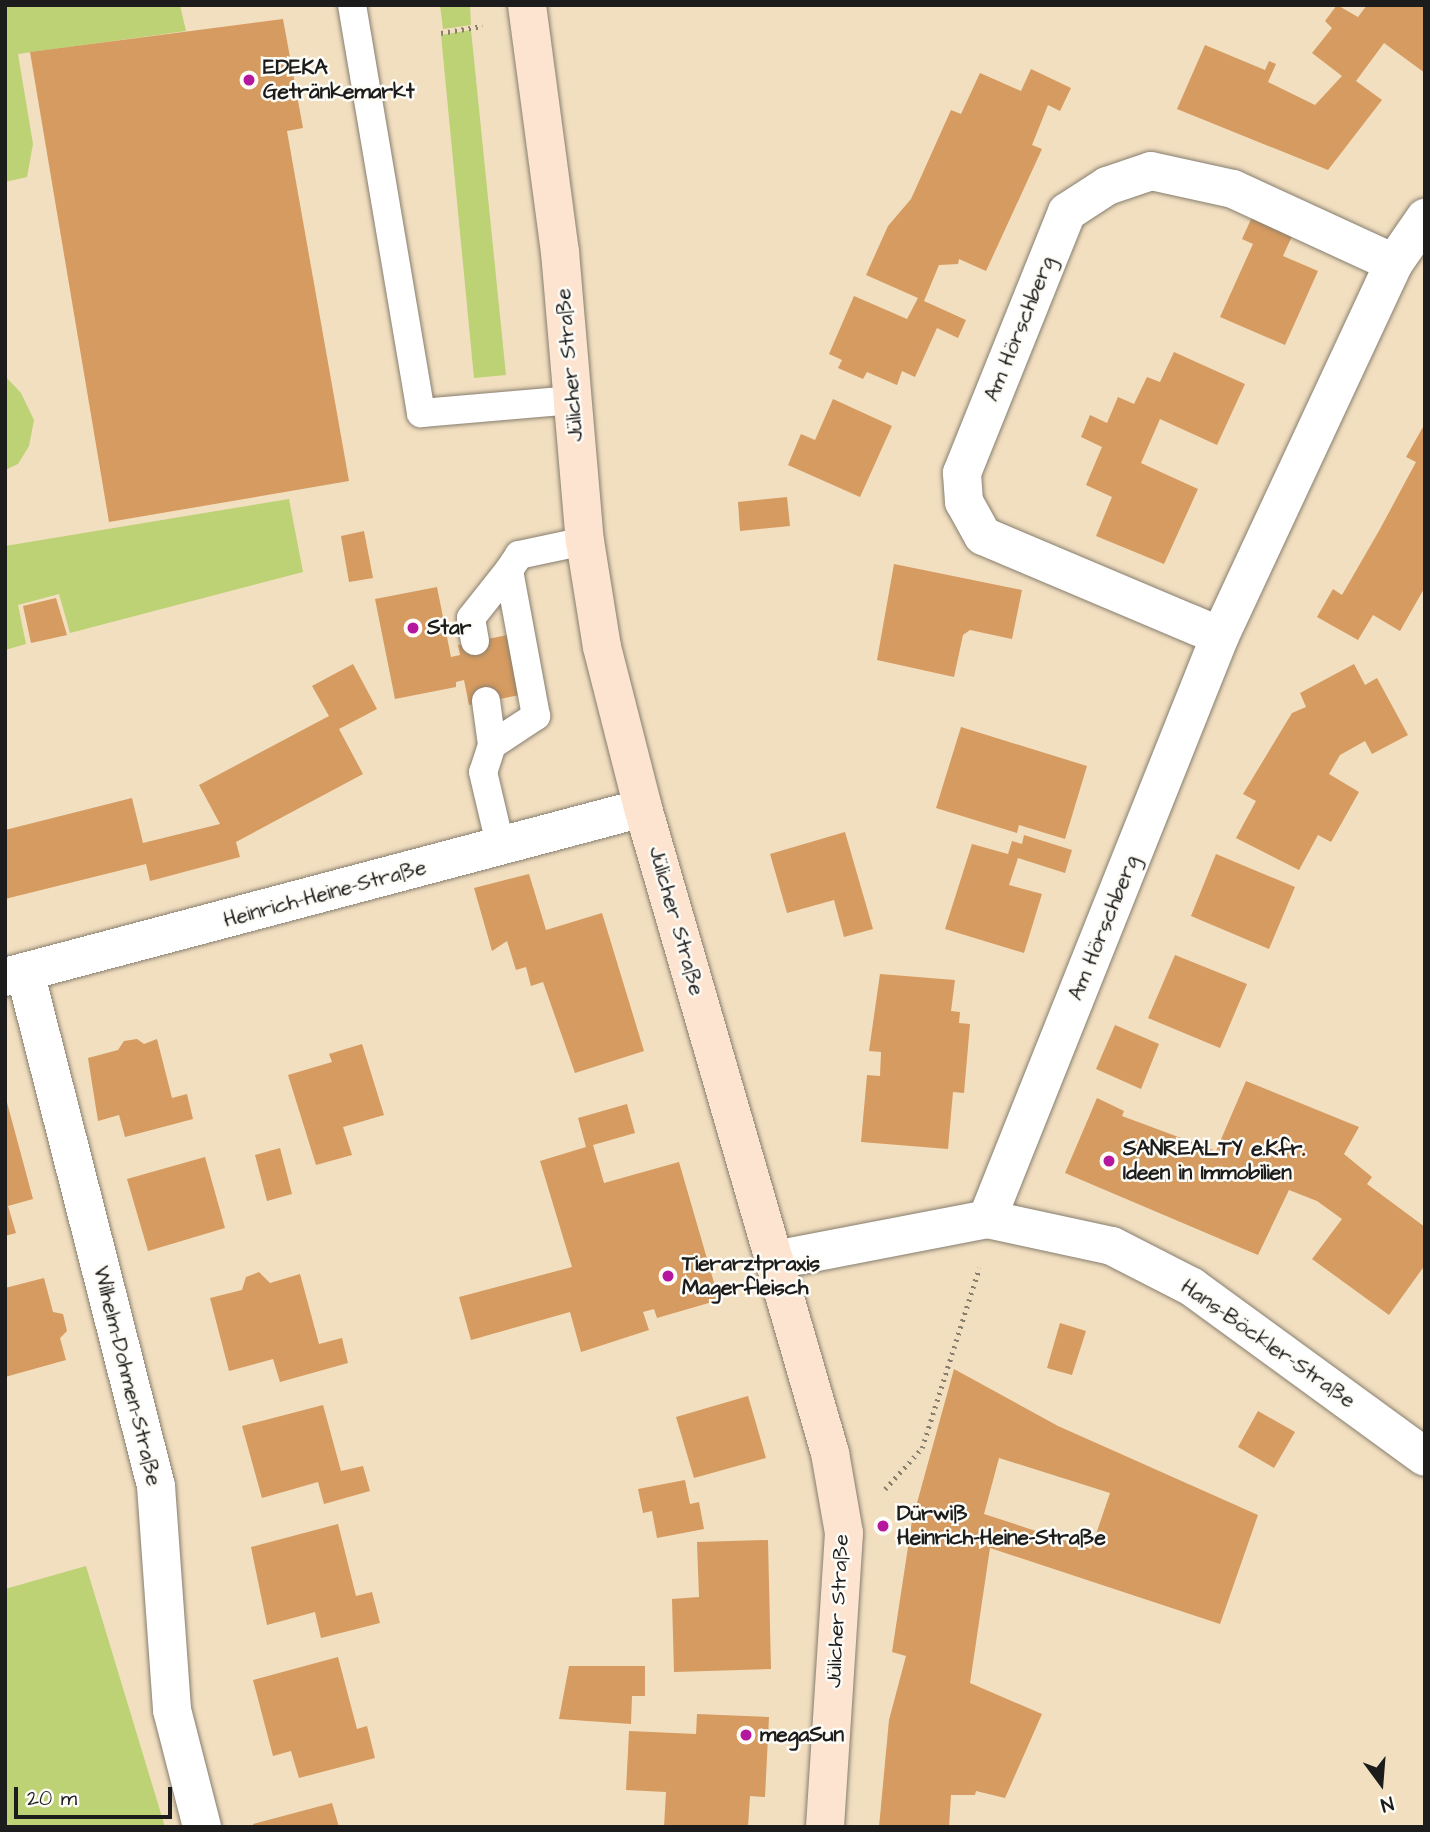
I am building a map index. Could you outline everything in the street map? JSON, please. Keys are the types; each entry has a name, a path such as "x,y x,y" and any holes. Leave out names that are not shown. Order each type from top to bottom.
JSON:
{"street":[{"name":"Jülicher Straße","path":"527,5 560,253 585,541 602,647 643,808 830,1453 845,1533 825,1827"},
{"name":"Am Hörschberg","path":"1220,636 983,536 964,502 962,473 1067,212 1107,186 1152,171 1233,189 1394,263"},
{"name":"Am Hörschberg","path":"987,1219 1220,636 1394,263 1425,218"},
{"name":"Heinrich-Heine-Straße","path":"15,974 501,848 643,808"},
{"name":"Wilhelm-Dohmen-Straße","path":"15,974 156,1486 172,1710 202,1827"},
{"name":"Hans-Böckler-Straße","path":"775,1260 987,1219 1112,1246 1192,1287 1425,1457"}],"lane":[{"path":"352,5 421,413 573,400"},
{"path":"475,641 471,618 519,555 585,541"},
{"path":"492,745 536,716 509,570"},
{"path":"486,702 492,745 483,772 501,848"}],"path":[{"path":"845,1533 922,1448 986,1245 987,1219"}],"green space":[{"path":"5,5 180,5 186,31 18,54 33,144 27,177 5,182"},
{"path":"440,5 470,5 471,25 443,29"},
{"path":"471,30 506,375 474,378 441,35"},
{"path":"5,376 21,393 34,420 29,446 18,464 5,470"},
{"path":"289,499 303,572 70,633 59,594 18,605 26,644 5,650 5,546"},
{"path":"86,1566 165,1827 5,1827 5,1589"}],"building":[{"path":"1337,5 1358,17 1367,5 1425,5 1425,73 1384,43 1356,81 1382,100 1328,170 1177,109 1205,45 1265,70 1269,61 1276,64 1268,82 1315,105 1342,76 1312,53 1332,28 1325,21"},
{"path":"283,19 303,128 287,131 349,481 109,522 30,52"},
{"path":"1031,69 1071,88 1060,111 1048,105 1032,145 1042,149 986,271 959,259 958,264 939,265 924,301 966,320 958,338 937,328 915,377 902,371 897,385 867,372 863,379 838,368 842,360 829,354 854,296 907,319 918,298 866,275 888,226 911,199 951,110 961,114 980,73 1021,91"},
{"path":"1252,217 1293,234 1283,256 1318,271 1285,345 1220,317 1253,244 1242,239"},
{"path":"1174,352 1245,384 1217,445 1160,419 1141,463 1198,489 1164,564 1096,536 1112,497 1086,485 1102,447 1081,437 1090,415 1107,423 1118,397 1134,404 1147,377 1160,382"},
{"path":"833,399 892,426 860,497 788,465 801,434 815,440"},
{"path":"1423,427 1425,587 1400,631 1373,615 1358,640 1317,617 1333,589 1342,595 1380,529 1416,462 1406,457"},
{"path":"787,497 790,526 740,531 738,502"},
{"path":"364,531 373,578 349,582 341,536"},
{"path":"894,564 1022,590 1012,639 970,630 963,635 954,677 877,660"},
{"name":"Star","path":"437,587 451,657 460,655 458,645 518,633 530,693 469,705 464,680 456,682 456,687 395,699 375,599"},
{"path":"56,598 67,635 31,643 23,606"},
{"path":"353,664 377,709 339,729 363,774 236,842 240,857 150,881 146,864 5,899 5,830 132,798 143,843 220,824 199,785 329,716 312,686"},
{"path":"1354,664 1365,685 1377,678 1408,735 1372,754 1365,741 1340,755 1329,774 1359,792 1331,842 1318,835 1299,870 1236,838 1256,801 1243,794 1292,713 1306,707 1300,693"},
{"path":"961,727 1087,766 1065,839 1019,825 1017,833 936,808"},
{"path":"845,832 873,929 844,937 834,900 787,913 770,854"},
{"path":"1024,835 1072,850 1065,873 1018,858 1009,885 1042,894 1024,953 945,929 972,844 1008,854 1012,841 1022,844"},
{"path":"1216,854 1295,887 1269,949 1191,916"},
{"path":"529,874 546,930 602,913 644,1051 575,1073 543,982 531,986 526,967 516,970 507,941 492,951 474,888"},
{"path":"1175,955 1247,984 1220,1048 1148,1018"},
{"path":"880,974 955,980 951,1011 960,1012 959,1023 970,1024 964,1093 953,1092 948,1149 861,1142 867,1075 880,1076 881,1052 869,1051"},
{"path":"1115,1025 1159,1044 1141,1089 1096,1069"},
{"path":"137,1039 144,1044 157,1039 172,1098 187,1094 193,1119 125,1137 119,1115 98,1121 88,1058 118,1050 124,1041"},
{"path":"362,1044 384,1115 343,1127 352,1155 316,1165 288,1075 332,1062 329,1054"},
{"path":"1246,1081 1359,1127 1344,1154 1372,1177 1367,1184 1425,1227 1425,1265 1389,1315 1312,1259 1342,1219 1317,1201 1289,1190 1258,1255 1065,1173 1097,1098 1124,1111 1122,1116 1216,1151"},
{"path":"5,1095 33,1199 8,1206 16,1233 5,1236"},
{"path":"627,1104 635,1133 593,1145 604,1183 679,1162 719,1300 657,1318 654,1309 643,1312 649,1330 581,1352 570,1312 471,1340 459,1297 572,1267 540,1161 586,1147 578,1118"},
{"path":"280,1148 292,1194 267,1201 255,1155"},
{"path":"205,1157 225,1228 148,1251 127,1179"},
{"path":"259,1272 270,1283 300,1274 319,1344 342,1338 348,1363 280,1382 273,1359 229,1371 210,1298 242,1290 246,1277"},
{"path":"44,1278 53,1312 63,1314 67,1331 60,1338 66,1360 5,1377 5,1288"},
{"path":"1060,1323 1086,1331 1072,1375 1047,1368"},
{"path":"954,1369 1058,1426 1258,1515 1220,1624 990,1548 970,1683 1042,1714 1005,1798 976,1791 975,1795 951,1795 949,1827 879,1827 889,1720 906,1656 892,1652 912,1521","holes":["999,1458 1110,1493 1091,1549 984,1514"]},
{"path":"748,1396 766,1458 694,1478 676,1417"},
{"path":"323,1405 341,1471 363,1466 370,1491 324,1504 318,1482 262,1498 242,1426"},
{"path":"1258,1411 1295,1432 1274,1468 1238,1447"},
{"path":"685,1480 690,1504 699,1502 704,1529 657,1538 652,1511 643,1513 638,1489"},
{"path":"338,1524 356,1596 372,1592 380,1623 321,1638 315,1612 267,1625 251,1547"},
{"path":"768,1540 771,1669 674,1672 672,1599 699,1597 697,1542"},
{"path":"338,1657 357,1729 367,1726 375,1758 299,1778 291,1751 273,1756 253,1680"},
{"path":"569,1666 645,1666 645,1696 632,1696 631,1724 559,1719"},
{"path":"697,1714 769,1717 765,1797 750,1796 748,1827 664,1827 666,1792 626,1790 629,1731 696,1734"},
{"path":"332,1803 339,1827 254,1827 253,1824"}],"place":[{"name":"EDEKA Getränkemarkt","path":"249,80"},
{"name":"Star","path":"413,628"},
{"name":"SANREALTY e.Kfr. Ideen in Immobilien","path":"1109,1161"},
{"name":"Tierarztpraxis Magerfleisch","path":"668,1276"},
{"name":"Dürwiß Heinrich-Heine-Straße","path":"883,1526"},
{"name":"megaSun","path":"746,1735"}]}
